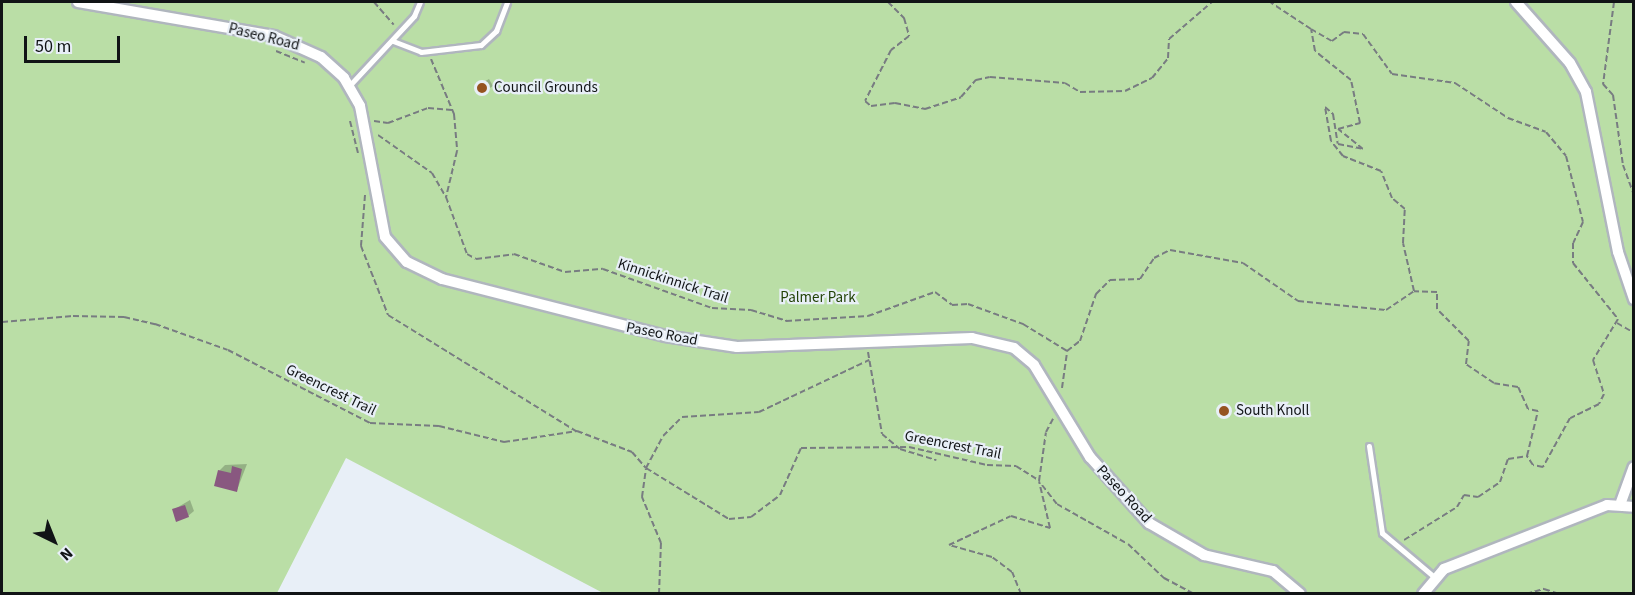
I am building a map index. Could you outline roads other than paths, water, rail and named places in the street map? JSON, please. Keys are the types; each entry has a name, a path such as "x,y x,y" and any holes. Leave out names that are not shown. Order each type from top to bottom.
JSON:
{"street":[{"name":"Paseo Road","path":"78,2 292,41 321,57 349,86 366,128 372,179 390,245 407,262 442,279 665,336 737,347 867,345 972,338 1023,353 1084,448 1149,523 1204,555 1273,571 1300,594"},
{"path":"1516,2 1570,63 1586,92 1618,252 1634,299"},
{"path":"1621,502 1634,467"},
{"path":"1423,594 1433,576 1621,502 1634,507"}],"lane":[{"path":"349,86 393,41 420,2"},
{"path":"393,41 427,51 481,45 496,31 507,2"},
{"path":"1369,446 1377,522 1397,549 1433,576"}],"place":[{"name":"Council Grounds","path":"482,88"},
{"name":"South Knoll","path":"1224,411"}],"park label":[{"name":"Palmer Park","path":"818,298"}]}
